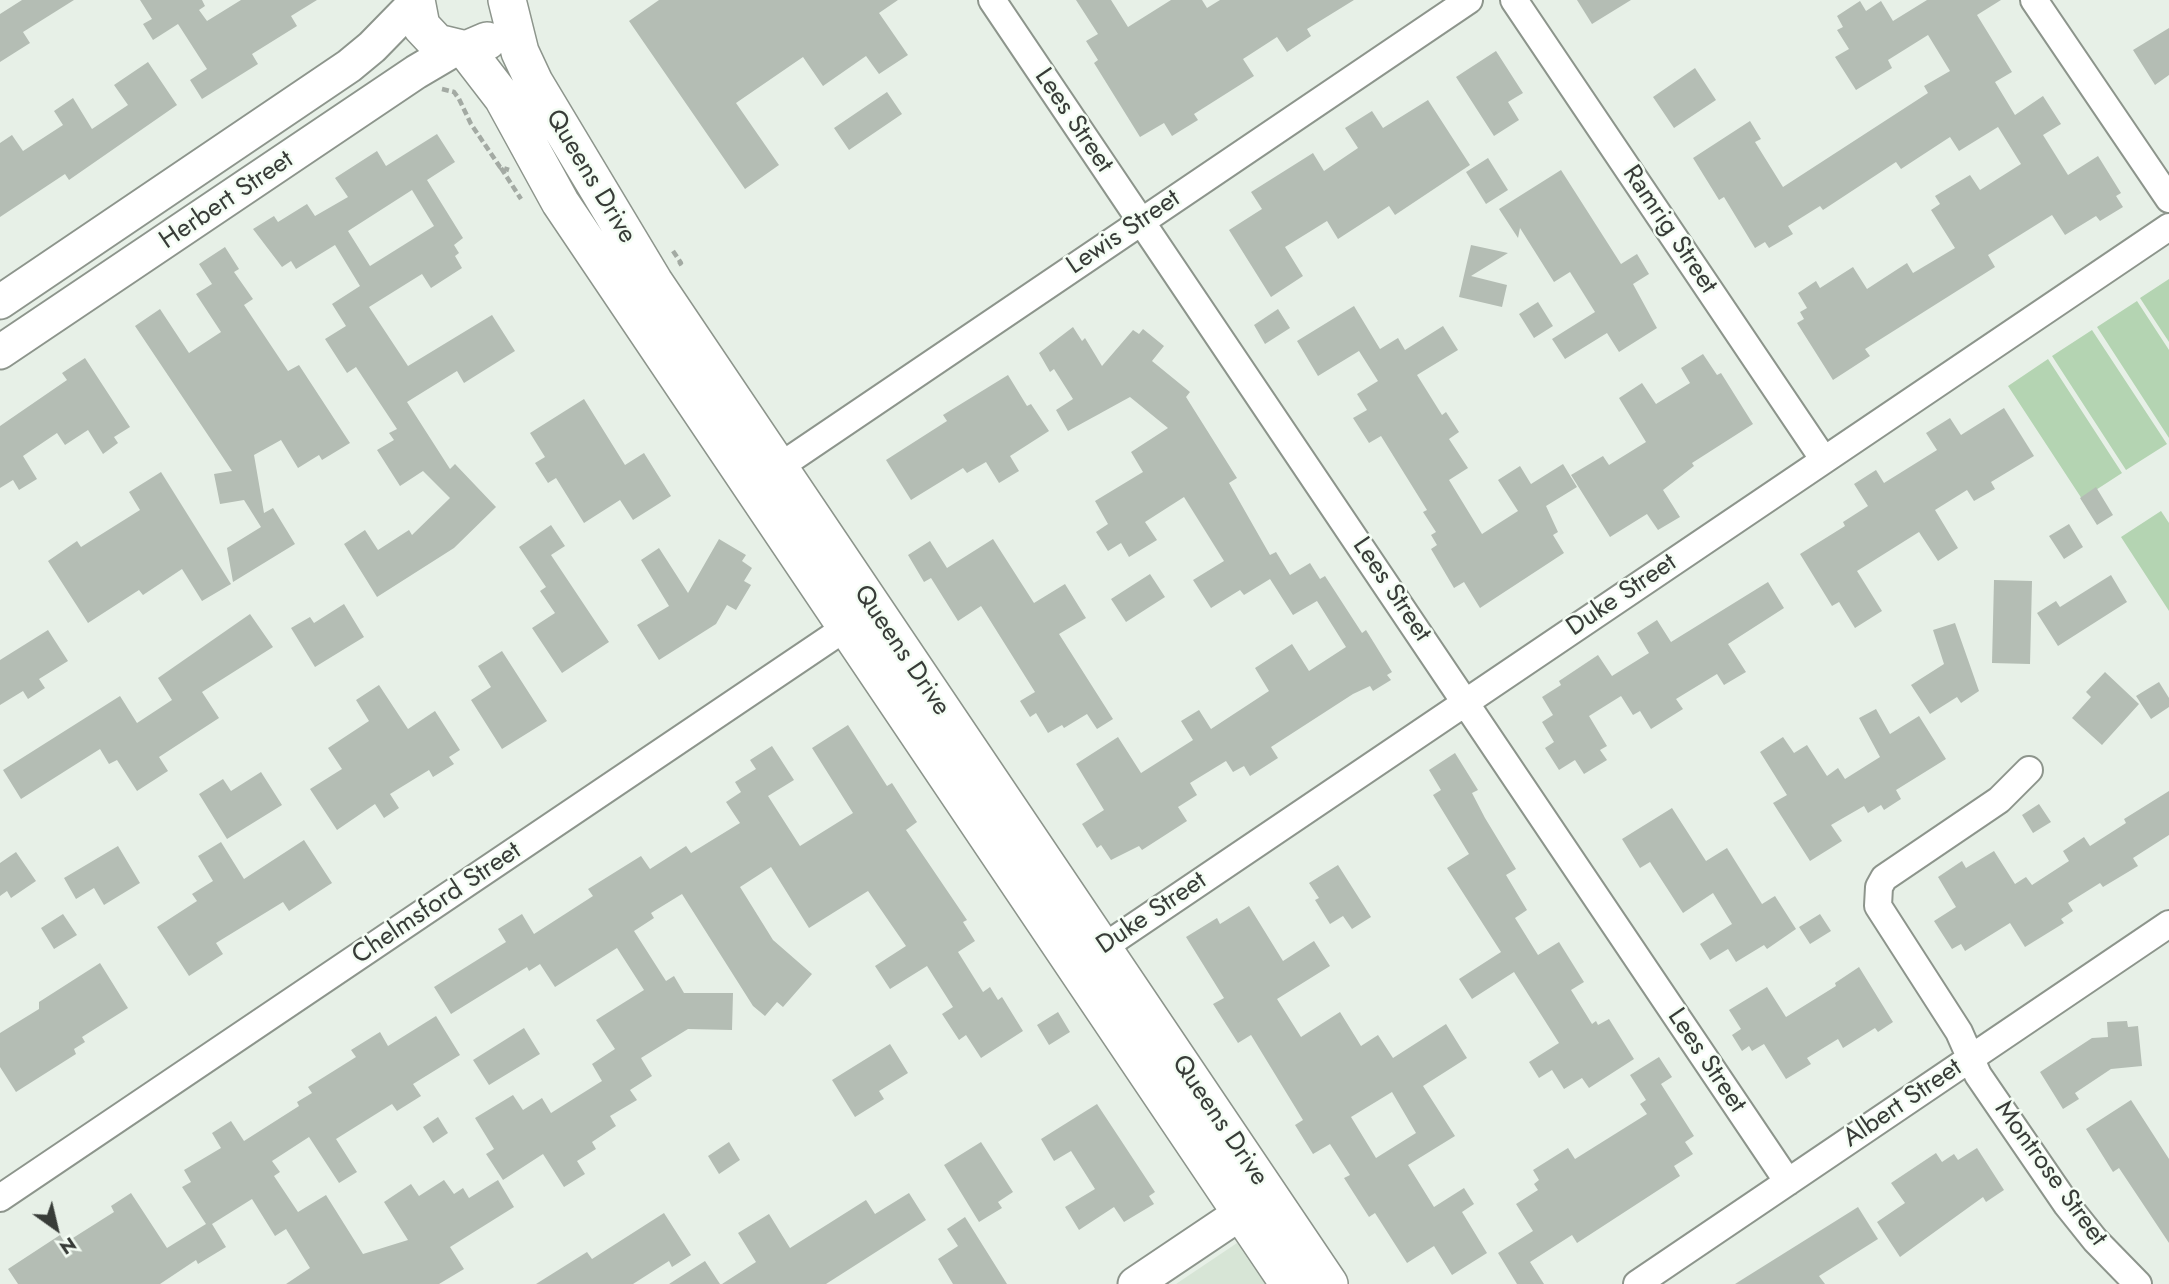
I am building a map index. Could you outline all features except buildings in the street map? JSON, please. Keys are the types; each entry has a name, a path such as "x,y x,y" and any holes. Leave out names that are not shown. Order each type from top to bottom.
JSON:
{"main road":[{"name":"Herbert Street","path":"416,1 421,26 428,35 437,43 460,50 480,47 496,33 506,14 507,0"},
{"name":"Queens Drive","path":"507,0 522,57 557,124 654,282 779,467 860,618"},
{"name":"Queens Drive","path":"460,50 503,98 560,202 860,618 1255,1203 1329,1284"},
{"name":"Queens Drive","path":"1255,1203 1289,1284"}],"street":[{"name":"Lees Street","path":"992,0 1788,1182"},
{"name":"Lewis Street","path":"779,467 1469,0"},
{"name":"Ramrig Street","path":"1514,0 1824,460"},
{"path":"2034,0 2169,200"},
{"name":"Herbert Street","path":"0,302 349,66 372,47 416,1"},
{"name":"Herbert Street","path":"0,352 416,72 460,50"},
{"name":"Duke Street","path":"1089,957 2169,227"},
{"name":"Chelmsford Street","path":"0,1198 860,618"},
{"name":"Montrose Street","path":"2029,770 1999,800 1884,878 1877,898 1881,914 1959,1032 1978,1075 2076,1219 2138,1284"},
{"name":"Albert Street","path":"1637,1284 2169,924"},
{"path":"1135,1284 1255,1203"}],"path":[{"path":"437,89 445,89 459,99 471,124 500,167 520,173"}],"shaded area":[{"path":"1237,1243 1265,1284 1176,1284"}],"green space":[{"path":"2169,279 2169,342 2140,298"},
{"path":"2137,301 2169,350 2169,438 2097,327"},
{"path":"2092,330 2167,444 2126,470 2052,356"},
{"path":"2048,359 2122,473 2082,499 2008,386"},
{"path":"2161,511 2169,523 2169,611 2121,537"}]}
